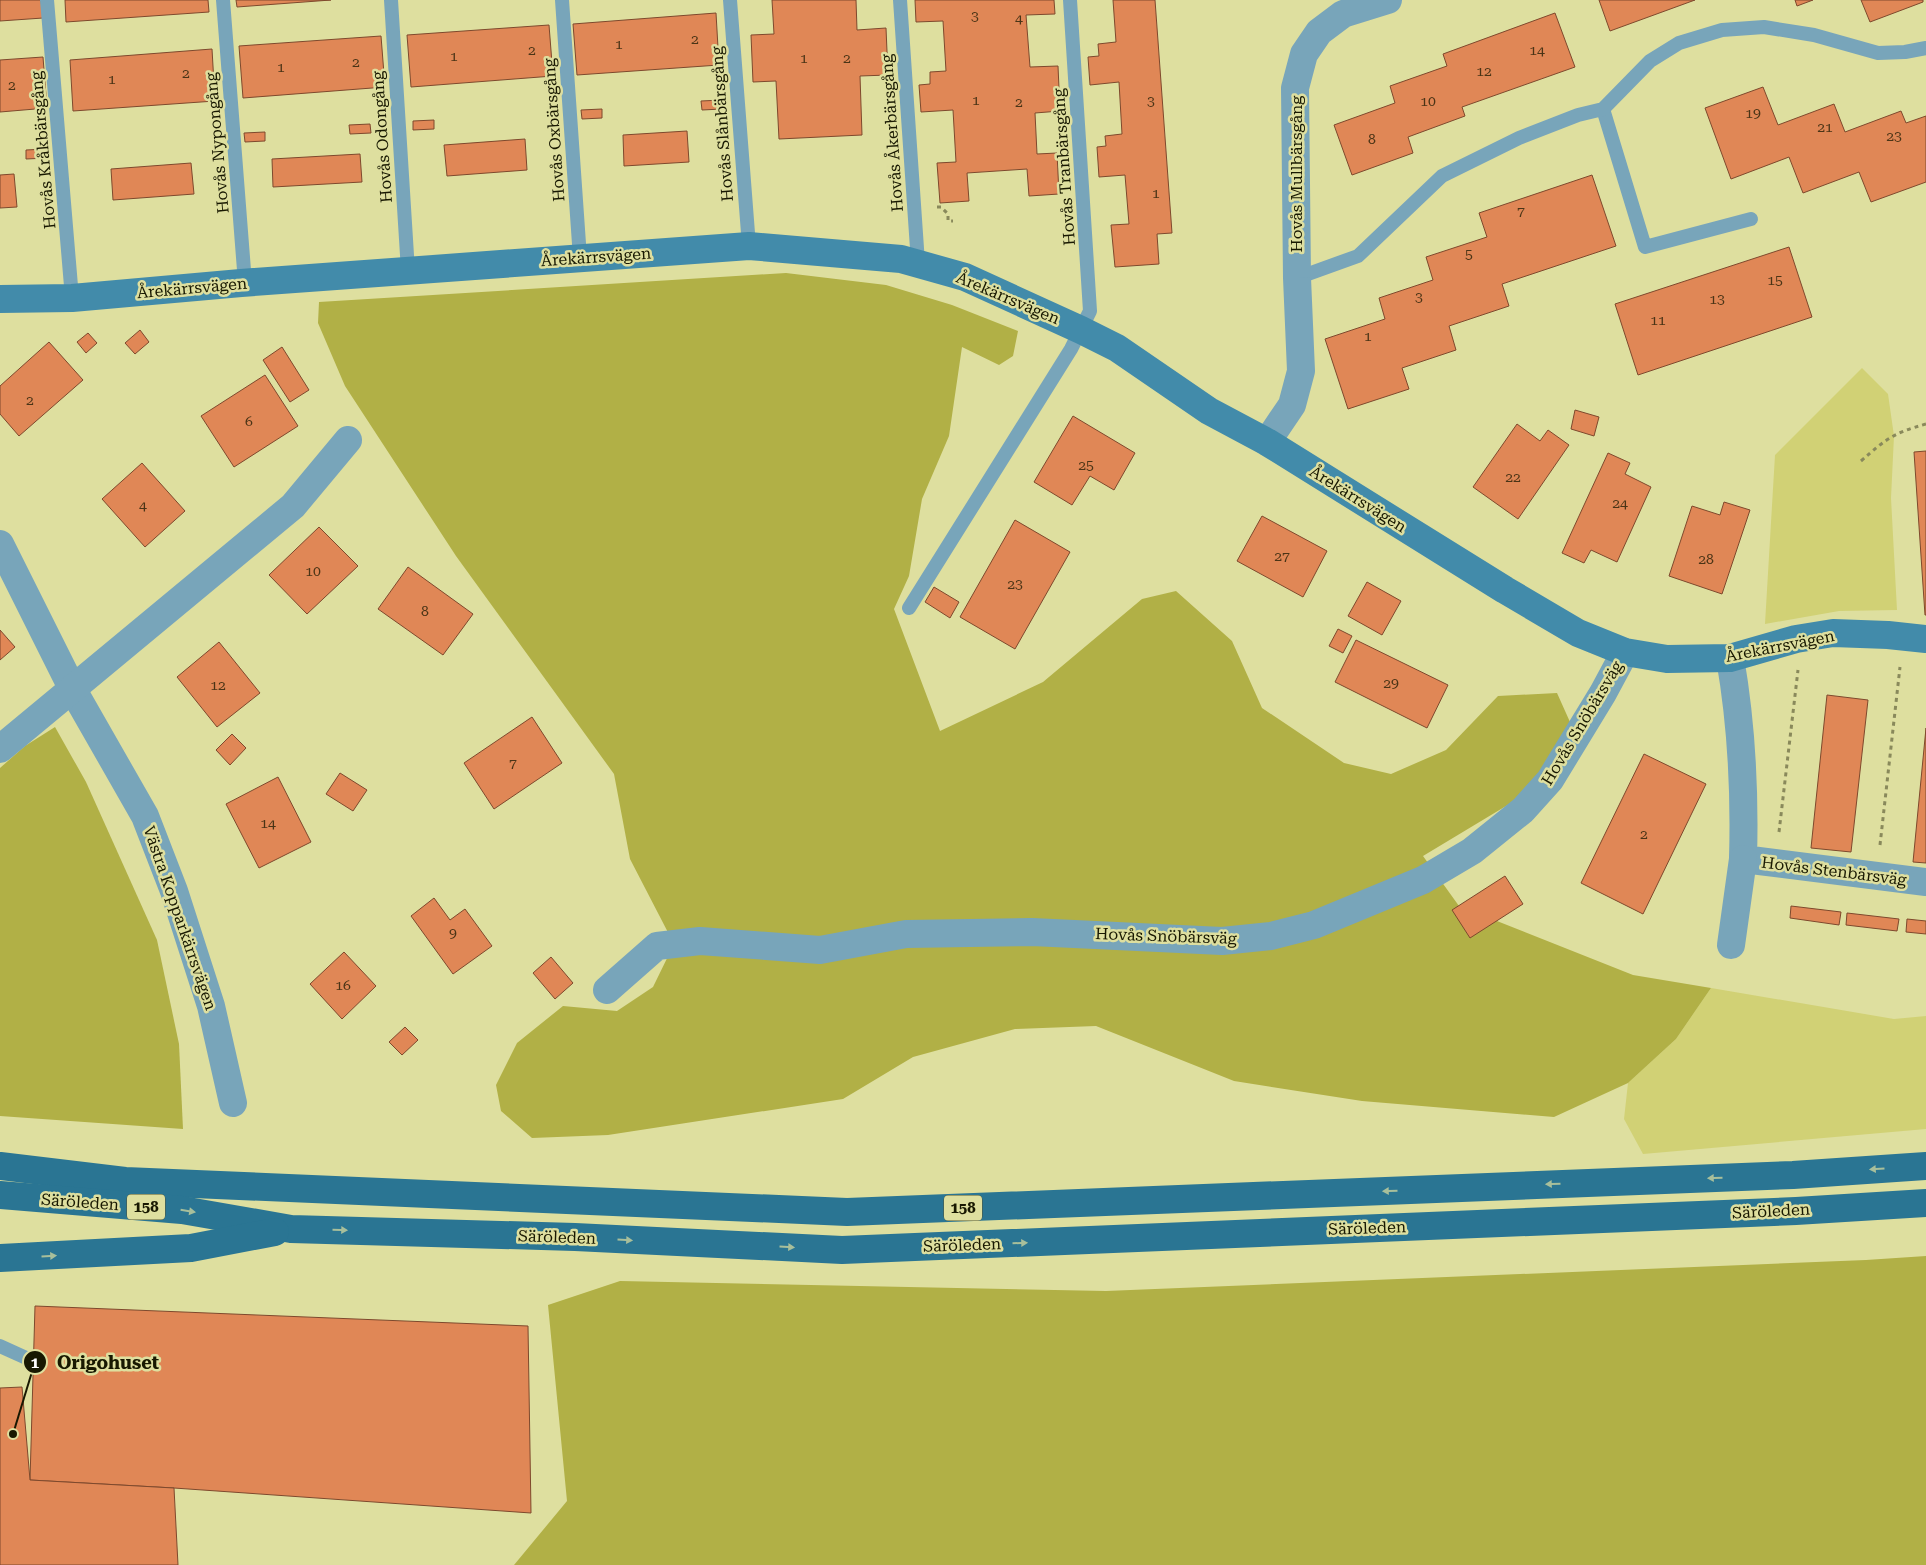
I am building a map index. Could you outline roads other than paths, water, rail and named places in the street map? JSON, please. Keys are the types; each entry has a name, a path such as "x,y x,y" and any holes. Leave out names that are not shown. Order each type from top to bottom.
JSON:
{"main road":[{"name":"Säröleden","path":"0,1166 125,1181 847,1212 1783,1175 1926,1166"},
{"name":"Säröleden","path":"0,1195 182,1210 291,1229 575,1237 842,1250 1796,1211 1926,1203"},
{"path":"0,1258 191,1248 291,1229"}],"street":[{"name":"Hovås Mullbärsgång","path":"1267,442 1292,406 1301,371 1297,278 1295,88 1304,54 1319,32 1343,14 1388,0"},
{"name":"Årekärrsvägen","path":"0,299 72,298 245,283 749,246 901,259 965,277 1117,348 1208,411 1267,442 1562,624 1578,633 1624,652 1667,660 1730,658 1796,640 1833,633 1917,638"},
{"path":"0,749 293,506 348,440"},
{"name":"Västra Kopparkärrsvägen","path":"0,544 73,690 145,816 174,891 211,1006 233,1103"},
{"name":"Hovås Snöbärsväg","path":"607,990 657,946 700,941 820,950 906,934 1032,932 1222,941 1271,936 1314,925 1422,880 1472,851 1523,810 1550,780 1603,693 1624,652"},
{"name":"Hovås Stenbärsväg","path":"1730,658 1741,730 1744,811 1742,859 1731,945"},
{"name":"Hovås Stenbärsväg","path":"1742,859 1926,882"}],"lane":[{"name":"Hovås Kråkbärsgång","path":"47,0 72,298"},
{"name":"Hovås Nypongång","path":"223,0 245,283"},
{"name":"Hovås Odongång","path":"391,0 408,271"},
{"name":"Hovås Oxbärsgång","path":"562,0 580,258"},
{"name":"Hovås Slånbärsgång","path":"730,0 749,246"},
{"name":"Hovås Åkerbärsgång","path":"900,0 918,263"},
{"name":"Hovås Tranbärsgång","path":"909,608 1067,356 1090,311 1070,0"},
{"path":"1751,218 1645,247 1603,109 1650,61 1679,43 1722,30 1764,27 1814,35 1878,53 1905,52 1926,48"},
{"name":"Hovås Mullbärsgång","path":"1297,278 1358,256 1442,176 1519,138 1578,115 1603,109"},
{"path":"0,1346 33,1360"}],"place":[{"name":"Origohuset","path":"13,1434"}]}
